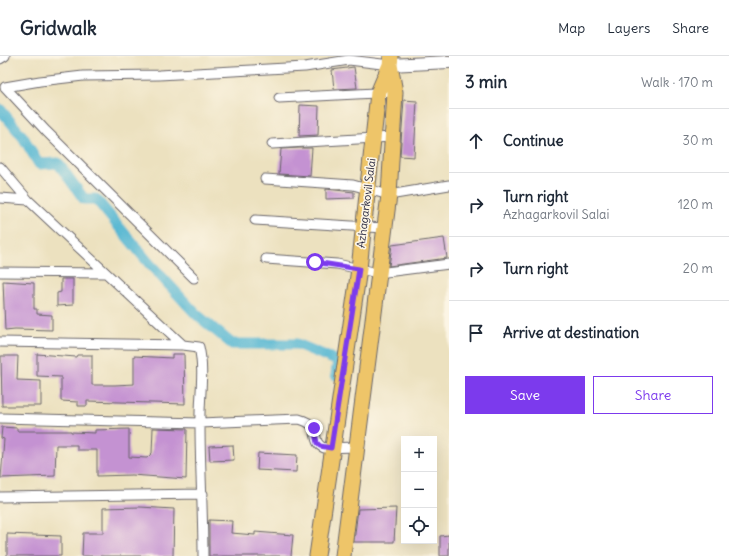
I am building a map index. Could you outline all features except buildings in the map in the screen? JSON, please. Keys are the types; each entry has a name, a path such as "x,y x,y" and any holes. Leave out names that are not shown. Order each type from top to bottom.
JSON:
{"main road":[{"name":"Azhagarkovil Salai","path":"343,556 389,195 395,92 391,60"},
{"name":"Azhagarkovil Salai","path":"317,556 328,448 359,269 362,227 368,189 378,93 391,60"},
{"path":"349,332 370,337"}],"street":[{"path":"0,59 5,56"},
{"path":"194,278 51,136 5,87 83,76 158,74 305,66 349,60 449,62"},
{"path":"279,98 395,92"},
{"path":"272,144 392,137"},
{"path":"0,167 28,200 183,345"},
{"path":"265,179 353,185 389,195 449,185"},
{"path":"0,198 28,200"},
{"path":"255,220 384,228"},
{"path":"266,259 337,264 378,273 449,264"},
{"path":"0,272 106,273"},
{"path":"0,342 183,345 199,347 201,358 202,399 200,423 203,494 203,556"},
{"path":"0,418 200,423 300,419 309,421 314,428 317,443 328,448 356,447"},
{"path":"0,497 203,494"}],"waterway":[{"path":"0,109 23,137 39,164 58,163 84,199 96,199 148,262 196,314 232,344 297,344 338,361 336,375"}],"route":[{"path":"314,428 317,443 324,448 331,448 359,269 337,264 315,262"}]}
